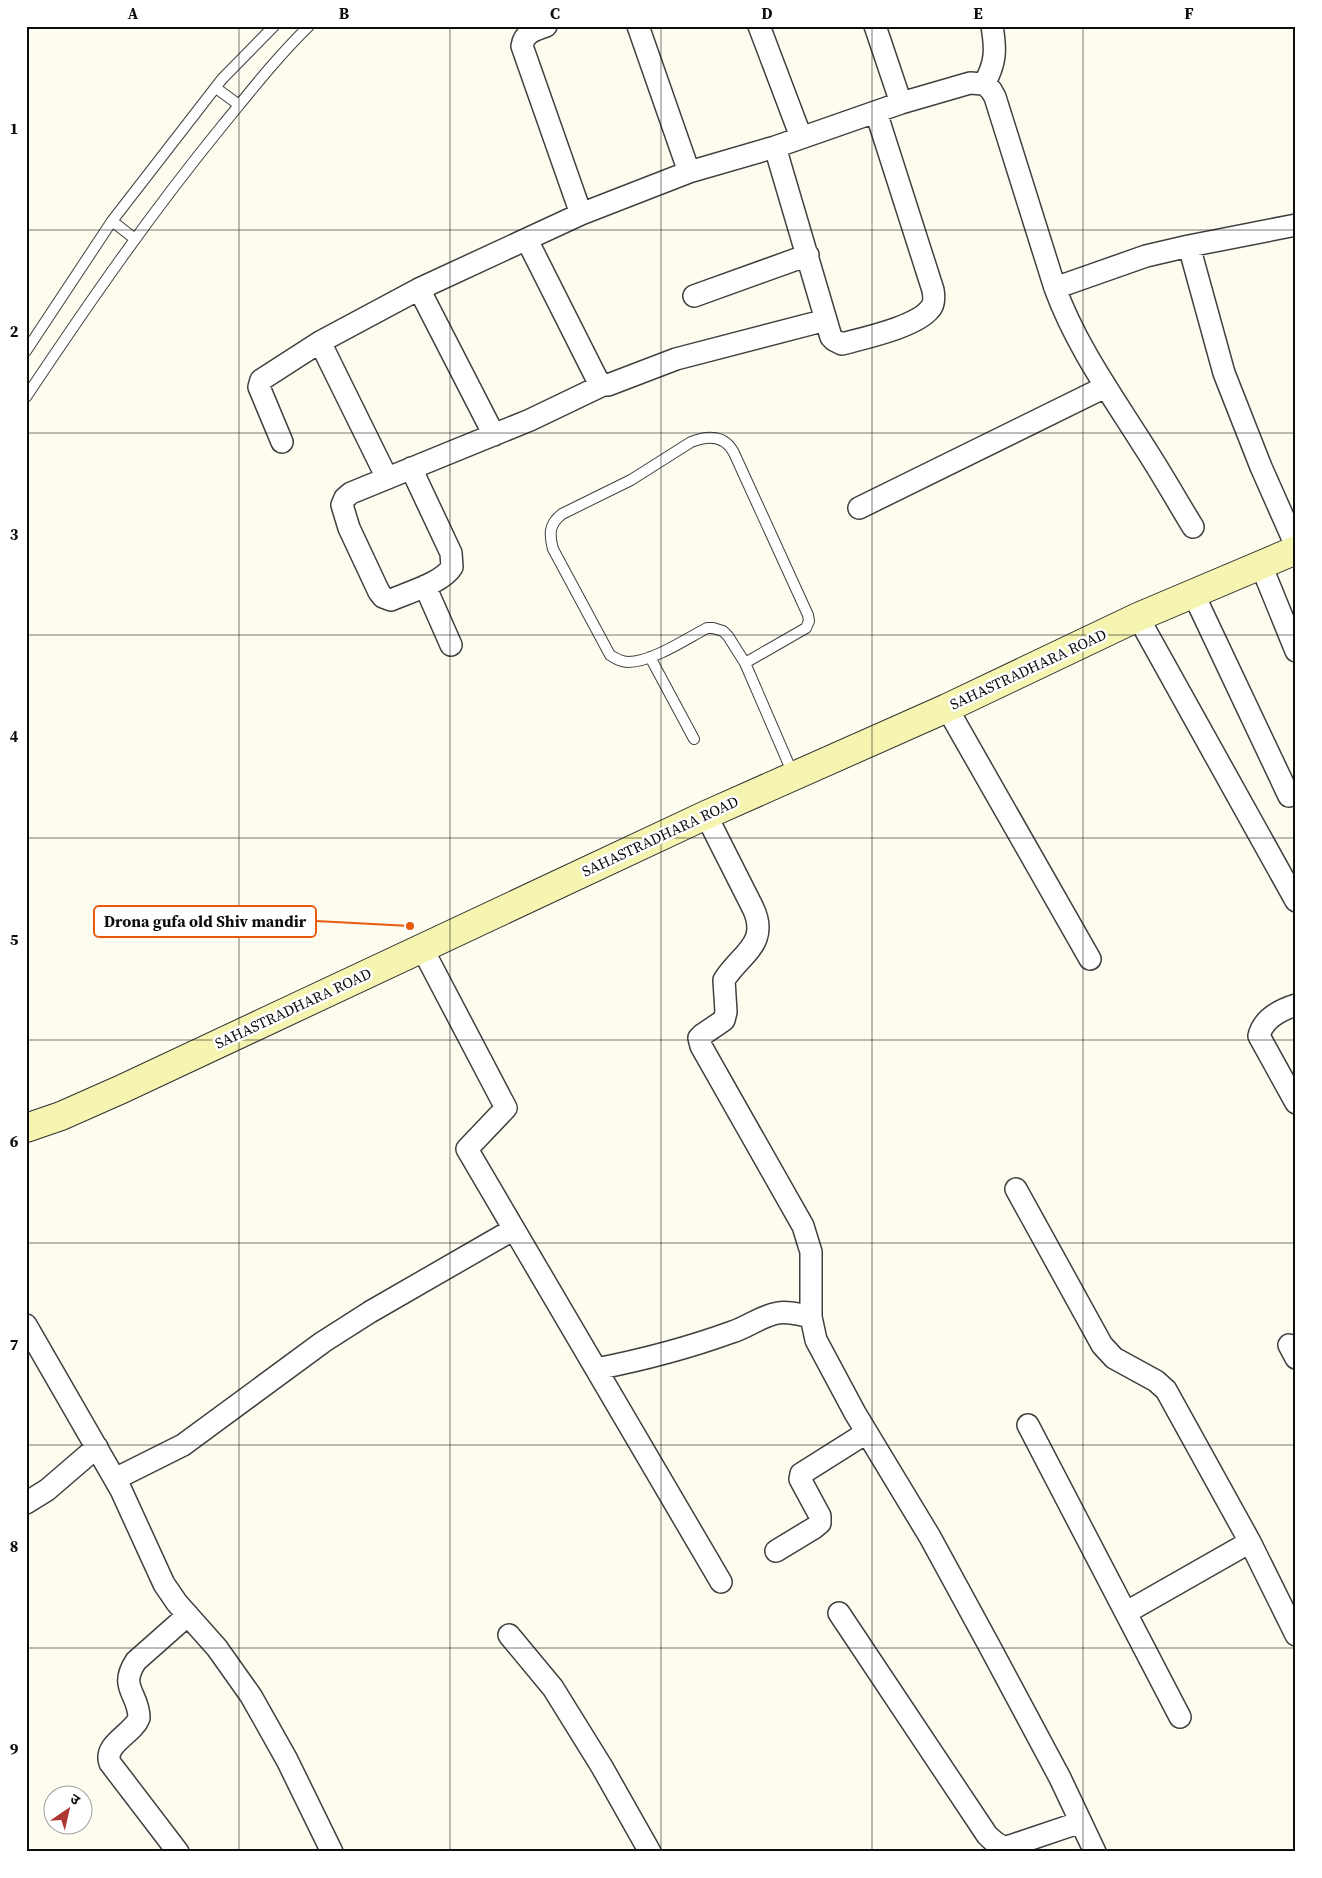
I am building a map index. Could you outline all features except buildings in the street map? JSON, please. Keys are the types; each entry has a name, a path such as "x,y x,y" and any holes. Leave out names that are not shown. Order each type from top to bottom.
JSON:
{"main road":[{"name":"SAHASTRADHARA ROAD","path":"26,1128 61,1116 122,1089 706,815 946,708 1138,617 1261,565 1296,548"}],"street":[{"path":"546,26 528,33 523,40 522,46 581,214"},
{"path":"638,26 689,172"},
{"path":"758,26 801,137"},
{"path":"875,26 900,103"},
{"path":"984,84 992,70 994,61 995,52 992,26"},
{"path":"282,442 259,387 263,378 320,342 419,289 581,214 689,172 775,147 900,103 970,83 984,84 995,97 1062,309 1105,388 1145,448 1193,527"},
{"path":"775,147 831,337 842,344 884,332 922,316 933,304 933,290 876,112"},
{"path":"1055,288 1111,267 1189,246 1296,225"},
{"path":"527,240 597,379 603,385"},
{"path":"1189,246 1224,373 1261,467 1296,548"},
{"path":"694,296 808,255"},
{"path":"419,289 494,435"},
{"path":"411,468 452,560 452,567 446,575 391,600 383,597 376,586 349,528 342,505 345,498 351,493 411,468 530,420 603,385 608,385 689,355 826,320"},
{"path":"320,342 387,478"},
{"path":"859,508 1105,388"},
{"path":"1261,565 1296,651"},
{"path":"425,586 450,646"},
{"path":"1193,593 1289,796"},
{"path":"1138,617 1296,901"},
{"path":"946,708 1090,959"},
{"path":"706,815 754,908 758,922 758,931 756,940 750,950 724,980 726,1012 724,1020 699,1038 704,1053 804,1226 812,1258 812,1317 816,1340 866,1433 930,1537 977,1623 1060,1778 1095,1852"},
{"path":"422,948 506,1108 467,1149 721,1582"},
{"path":"1296,1005 1266,1020 1261,1027 1259,1036 1296,1103"},
{"path":"1016,1189 1095,1335 1114,1358 1156,1381 1166,1390 1250,1542 1296,1635"},
{"path":"115,1480 183,1445 323,1342 370,1312 514,1229"},
{"path":"596,1369 637,1361 735,1332 776,1313 787,1312 812,1317"},
{"path":"26,1325 115,1480 164,1584 171,1596 217,1648 251,1696 287,1760 332,1852"},
{"path":"1028,1425 1180,1717"},
{"path":"776,1552 820,1523 820,1516 800,1479 801,1474 866,1433"},
{"path":"26,1503 47,1490 97,1447"},
{"path":"1126,1612 1250,1542"},
{"path":"839,1613 987,1836 1000,1849 1081,1822"},
{"path":"178,1852 110,1763 108,1756 113,1747 134,1728 139,1718 128,1680 132,1668 136,1661 188,1615"},
{"path":"508,1635 553,1688 602,1767 650,1852"}],"lane":[{"path":"26,351 112,221 216,88 274,26"},
{"path":"26,397 135,238 176,182 271,66 308,26"},
{"path":"216,88 239,105"},
{"path":"112,221 135,238"},
{"path":"745,663 806,628 809,621 808,614 731,447 719,438 701,438 691,442 631,480 562,514 556,519 551,528 550,537 553,549 610,655 618,660 629,662 650,657 707,628 723,631 745,663 793,775"},
{"path":"650,657 694,739"}],"place":[{"name":"Drona gufa old Shiv mandir","path":"410,926"}]}
